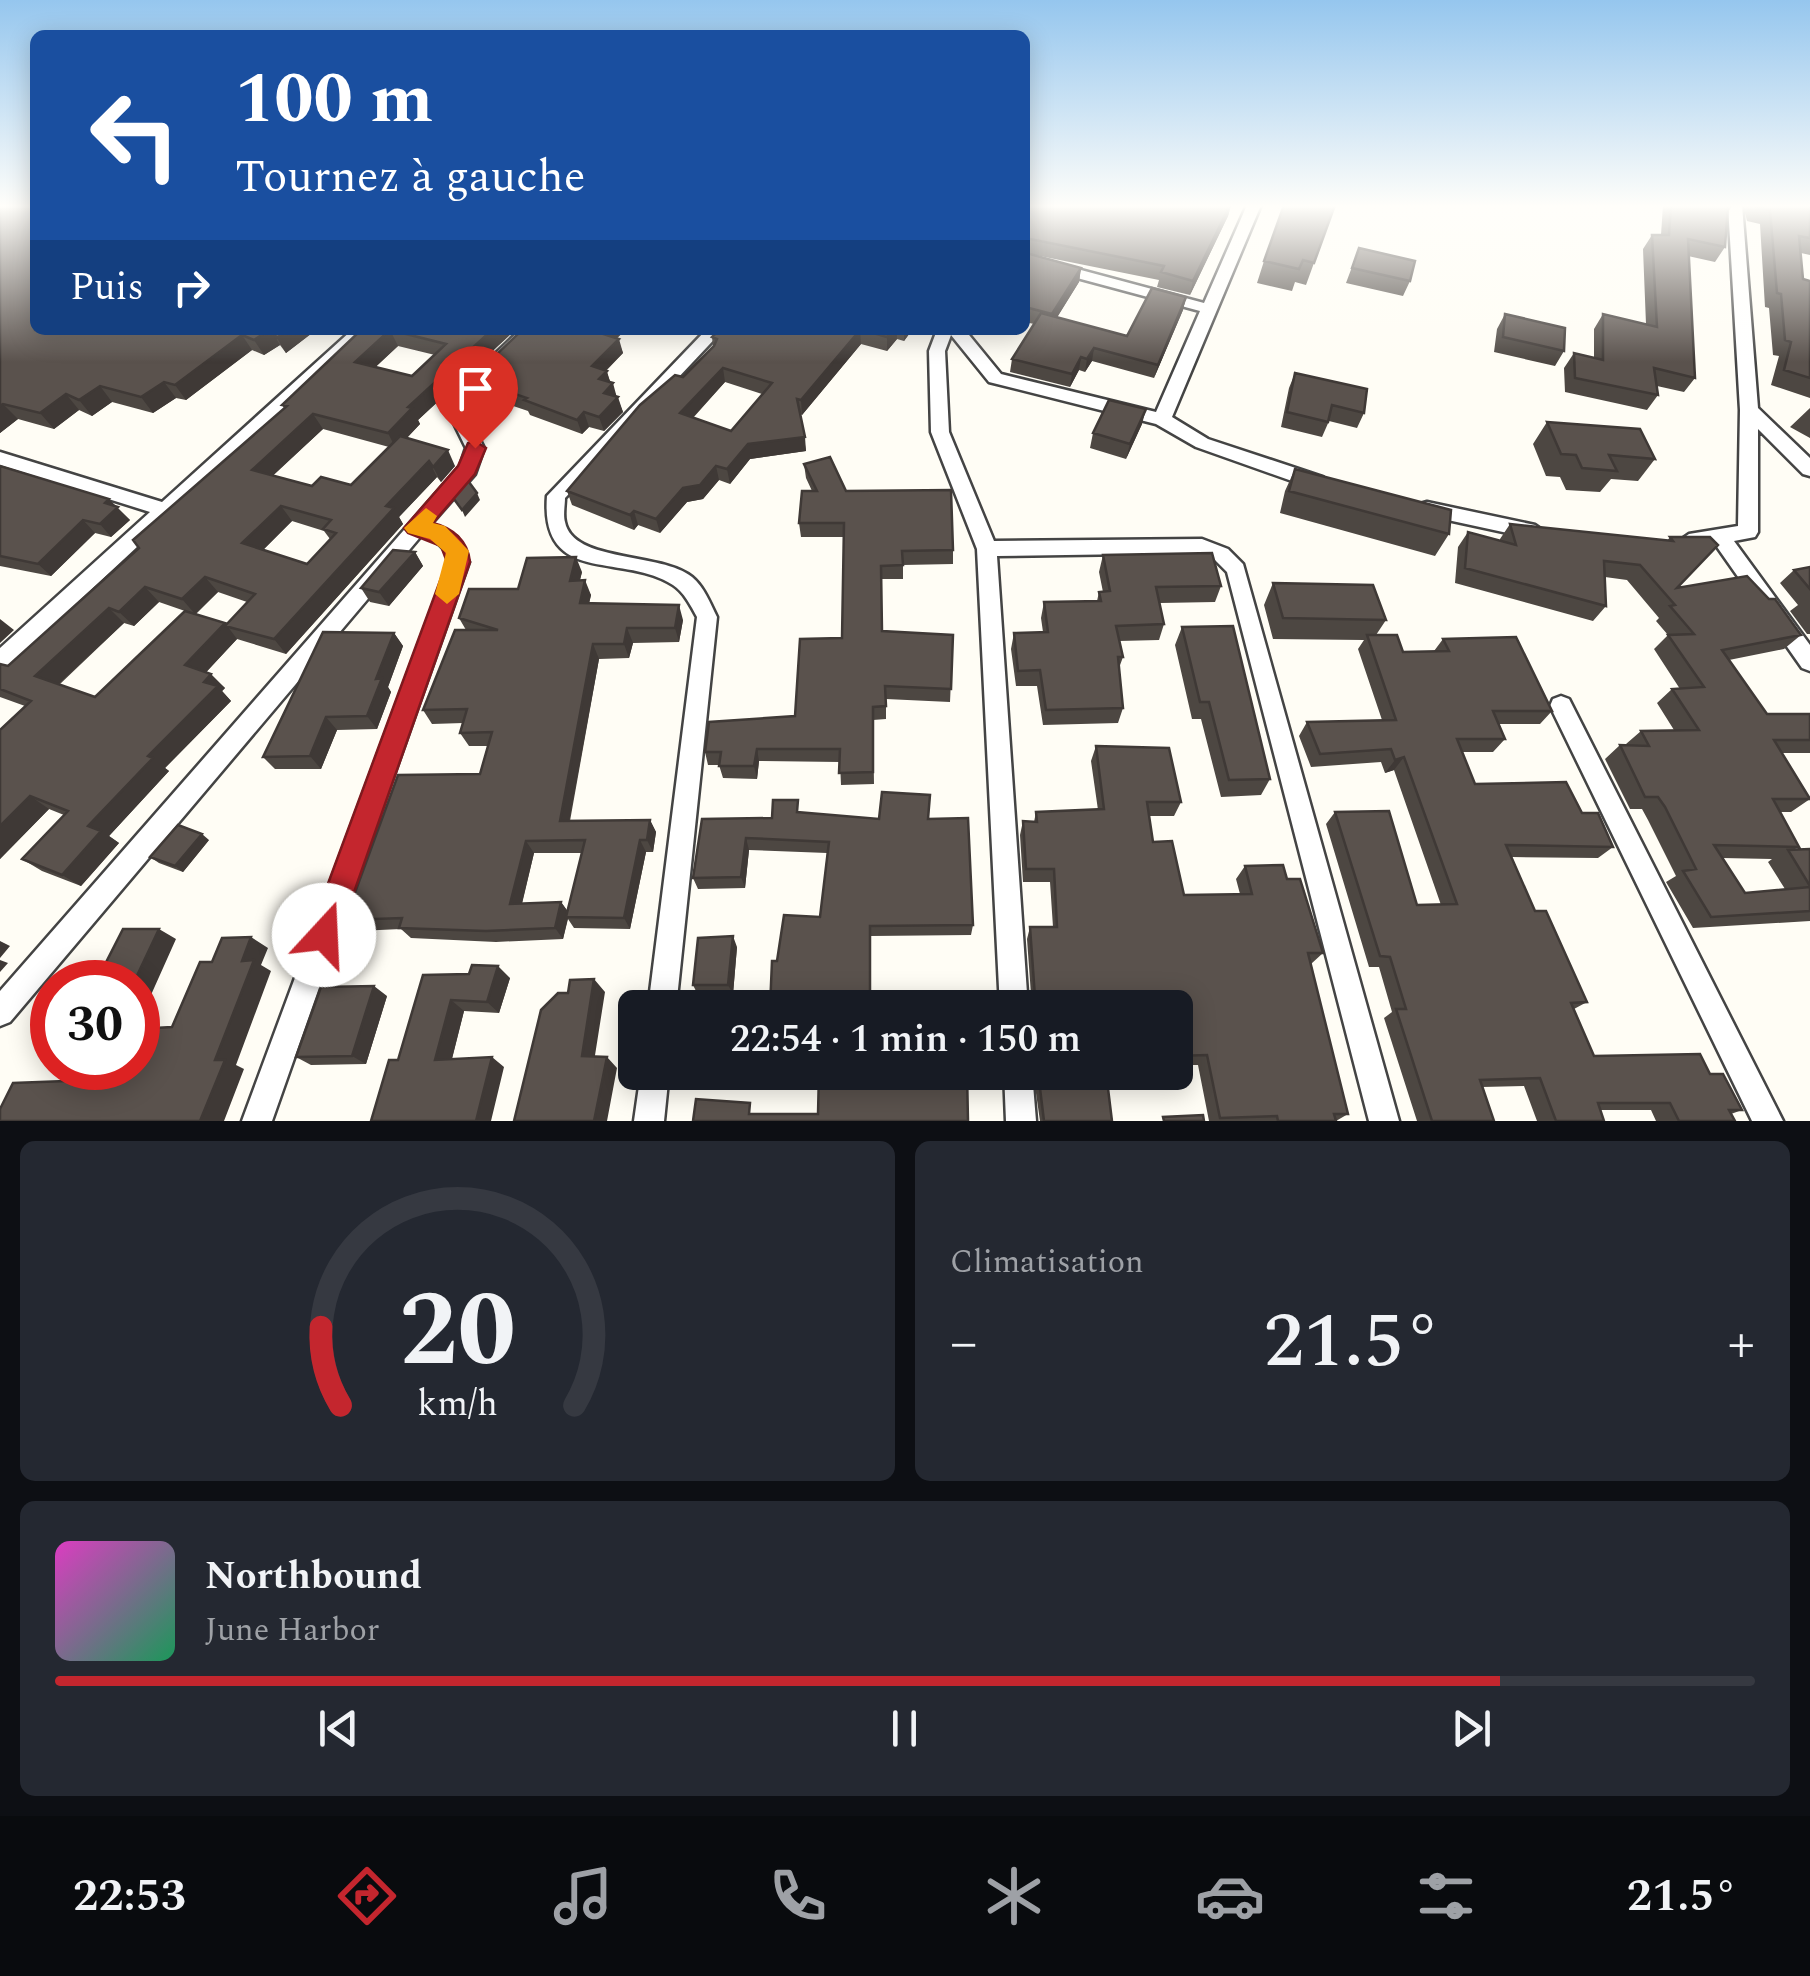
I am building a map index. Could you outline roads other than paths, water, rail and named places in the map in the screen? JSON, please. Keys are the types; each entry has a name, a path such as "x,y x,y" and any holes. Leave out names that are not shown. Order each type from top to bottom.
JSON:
{"street":[{"path":"1162,419 1230,257"},
{"path":"1663,542 1722,539 1748,532 1749,410 1739,257"},
{"path":"1030,260 1210,309"},
{"path":"0,662 357,335"},
{"path":"0,1012 468,469 475,448 453,403 524,335"},
{"path":"664,990 707,618 680,579 577,551 560,535 552,516 556,496 709,335"},
{"path":"943,335 937,351 940,432 987,549 1013,990"},
{"path":"960,335 995,378 1162,419 1216,448 1339,488"},
{"path":"1749,410 1810,469"},
{"path":"0,458 165,510"},
{"path":"1406,504 1552,535"},
{"path":"257,1121 458,562 458,551 449,540 437,532 416,528"},
{"path":"1722,539 1810,662"},
{"path":"987,549 1202,546 1221,554 1236,569 1384,1121"},
{"path":"1561,706 1768,1121"},
{"path":"649,1121 653,1090"},
{"path":"1019,1090 1021,1121"}]}
